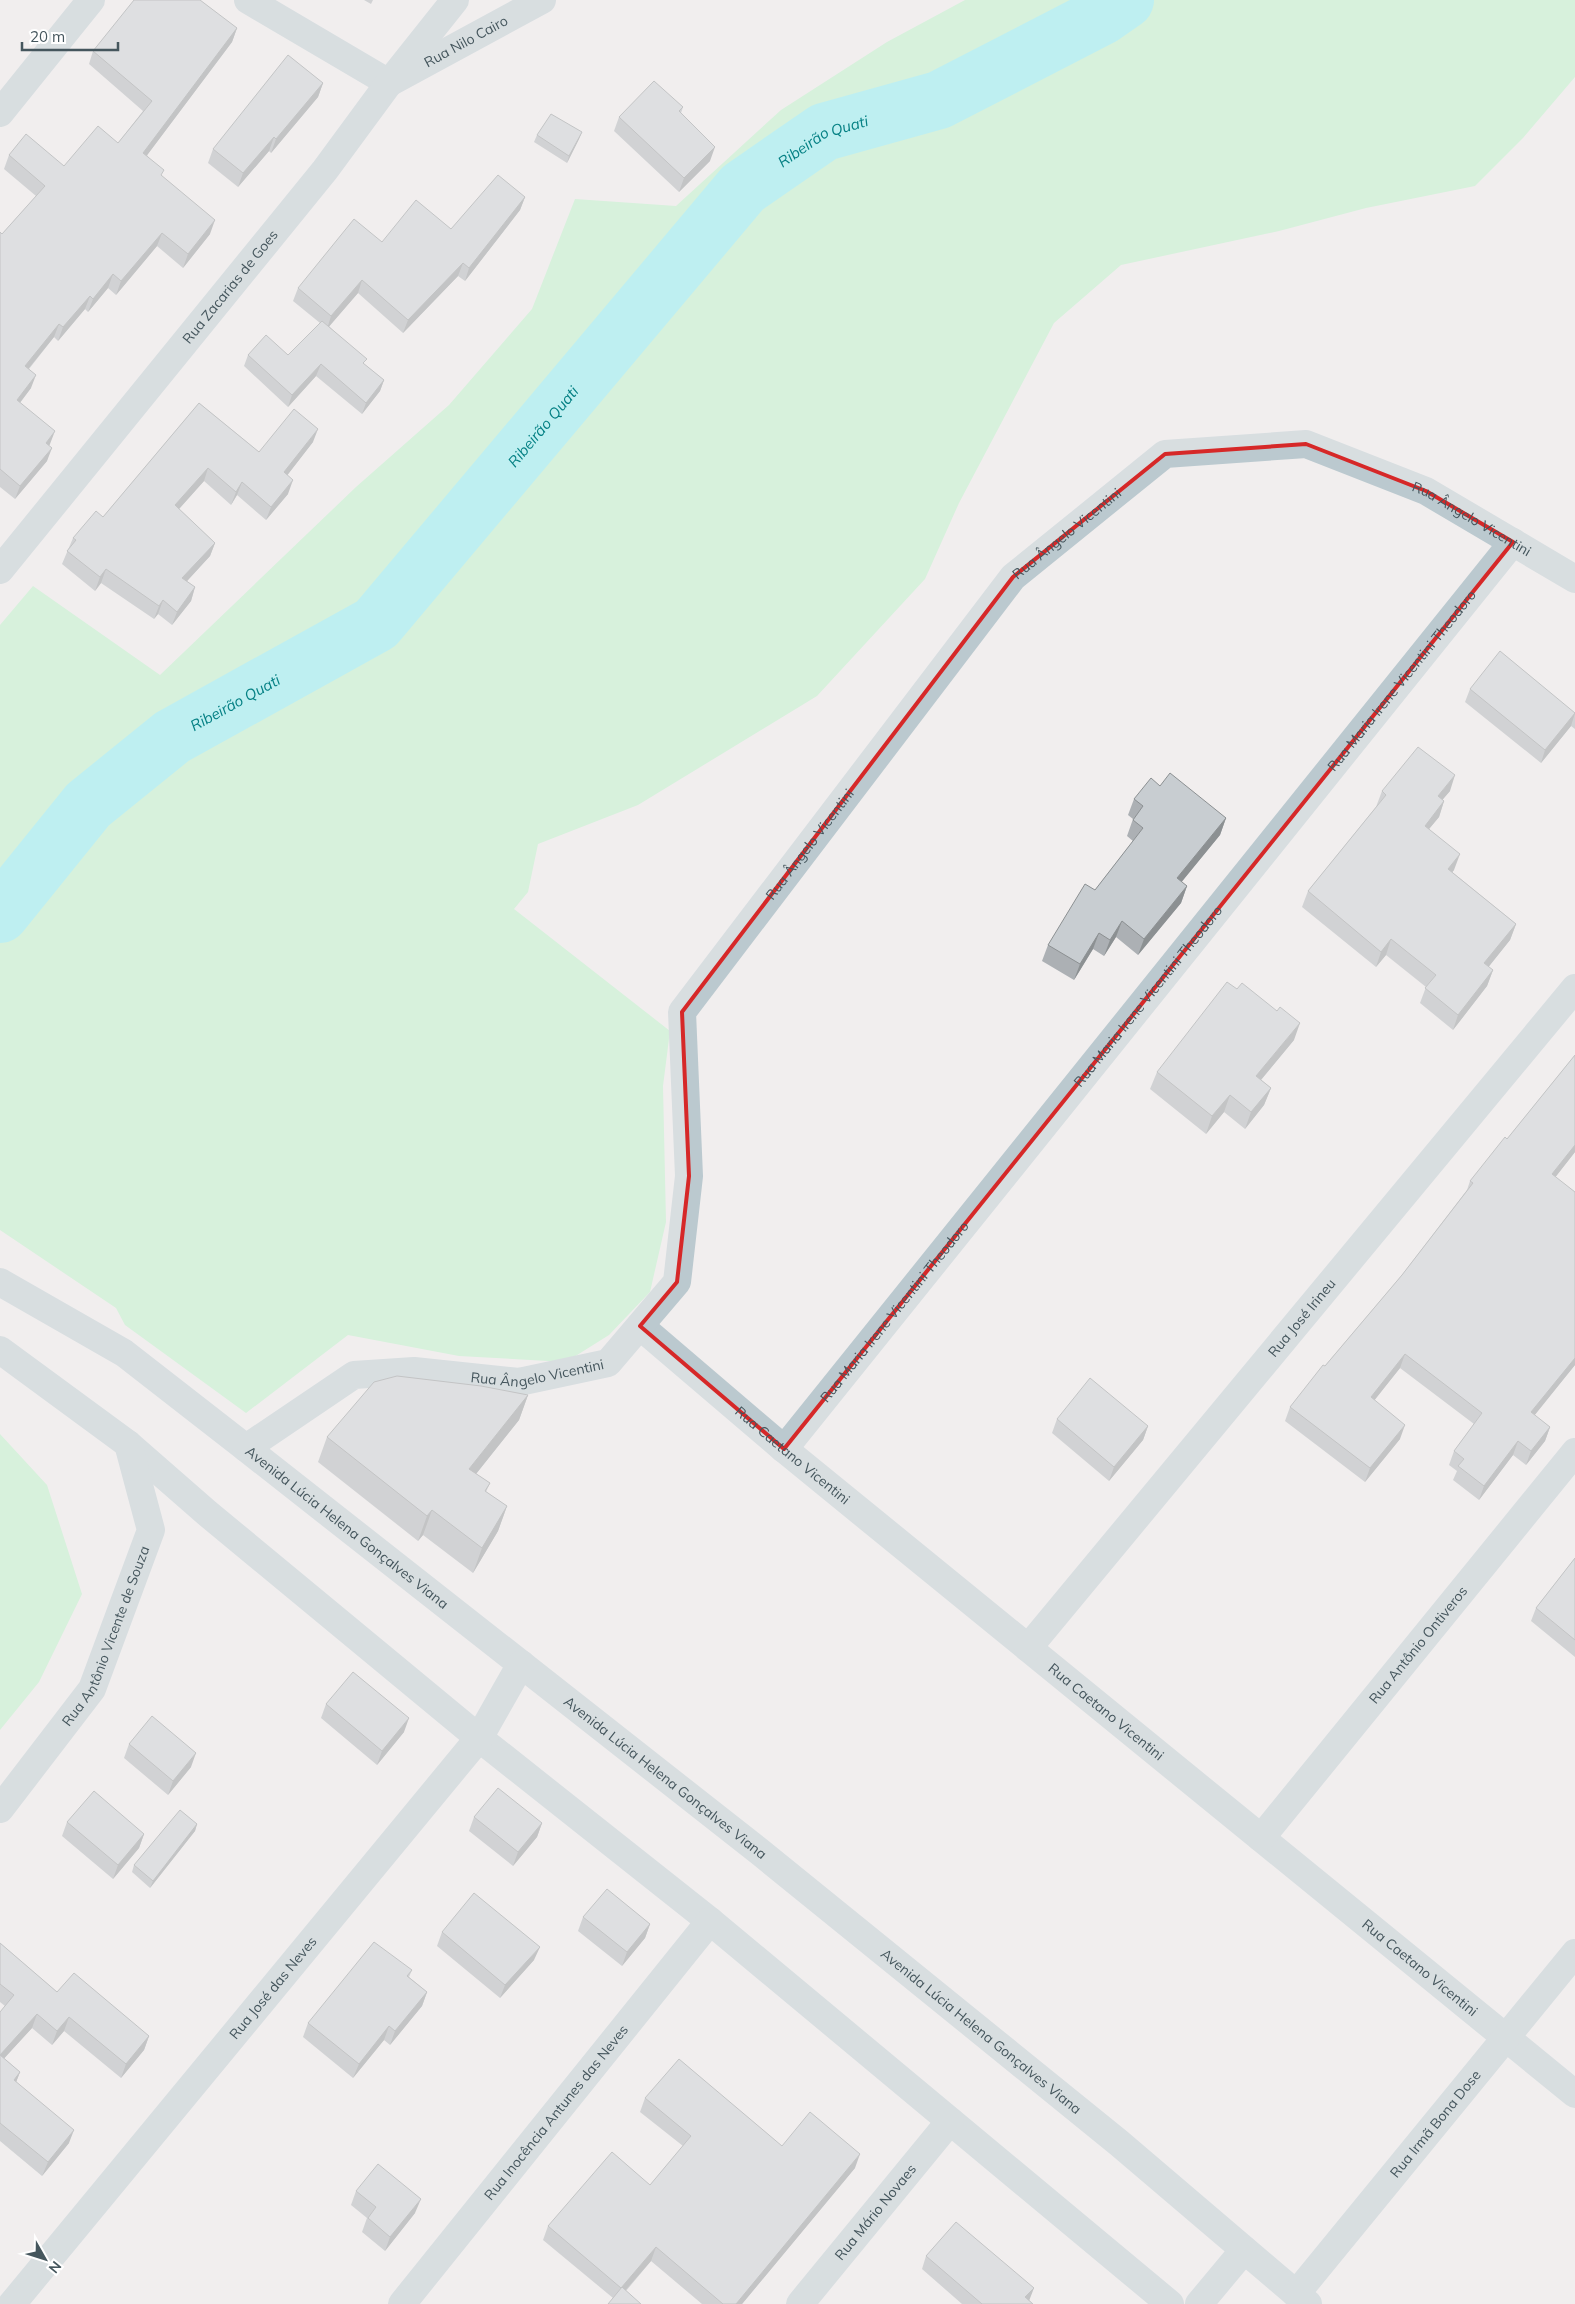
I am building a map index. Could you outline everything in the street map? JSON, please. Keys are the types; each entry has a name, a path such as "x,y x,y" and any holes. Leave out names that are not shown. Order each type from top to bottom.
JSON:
{"street":[{"path":"0,113 90,0"},
{"path":"248,0 389,83"},
{"name":"Rua Zacarias de Goes","path":"0,570 325,170 389,83 455,0"},
{"name":"Rua Nilo Cairo","path":"389,83 542,0"},
{"name":"Rua Ângelo Vicentini","path":"246,1448 354,1375 414,1371 519,1382 608,1363 677,1282 688,1176 682,1012 1013,576 1165,454 1306,444 1426,491 1575,579"},
{"name":"Rua Maria Irene Vicentini Theodoro","path":"784,1449 1513,542"},
{"name":"Rua José Irineu","path":"1028,1648 1575,988"},
{"name":"Avenida Lúcia Helena Gonçalves Viana","path":"0,1282 124,1353 246,1448 752,1846 1088,2117 1302,2299"},
{"name":"Rua Caetano Vicentini","path":"640,1326 784,1449 1575,2094"},
{"path":"0,1350 128,1444 207,1513 479,1738 710,1921 1170,2304"},
{"name":"Rua Antônio Vicente de Souza","path":"0,1809 92,1689 151,1530 128,1444"},
{"name":"Rua Antônio Ontiveros","path":"1261,1838 1575,1452"},
{"name":"Rua José das Neves","path":"12,2304 479,1738 521,1664"},
{"name":"Rua Inocência Antunes das Neves","path":"402,2304 710,1921"},
{"name":"Rua Irmã Bona Dose","path":"1302,2299 1505,2037 1575,1953"},
{"name":"Rua Mário Novaes","path":"800,2304 950,2121"},
{"path":"1199,2304 1244,2250"}],"highlighted area":[{"path":"1306,444 1426,491 1513,542 784,1449 640,1326 677,1282 689,1176 682,1012 1013,577 1165,454"}],"green space":[{"path":"965,0 1575,0 1575,77 1523,138 1475,186 1366,208 1279,231 1121,265 1054,323 959,503 925,579 817,696 638,805 538,844 528,892 514,909 670,1031 663,1086 666,1222 650,1292 609,1335 566,1362 459,1356 348,1335 246,1413 125,1325 116,1308 0,1230 0,625 33,586 160,675 356,487 449,405 532,309 575,199 676,206 781,110 887,42"},
{"path":"0,1434 47,1485 82,1594 39,1682 0,1730"}],"building":[{"path":"134,0 200,0 237,28 143,153 164,170 161,175 215,220 188,254 162,233 121,281 113,274 93,299 90,296 63,327 59,324 25,366 36,375 17,400 55,431 46,443 52,448 20,486 0,469 0,232 2,234 45,186 9,155 26,134 64,166 98,126 118,143 152,101 93,51"},
{"path":"288,55 323,83 276,139 274,137 243,173 213,149"},
{"path":"654,81 683,107 679,111 715,147 684,178 619,117"},
{"path":"551,114 582,132 569,156 537,135"},
{"path":"498,175 525,197 469,268 463,263 408,320 362,280 331,316 298,288 354,219 382,242 416,200 451,229"},
{"path":"322,321 367,359 363,363 384,380 366,403 321,364 292,395 248,355 266,335 288,355"},
{"path":"199,403 259,452 294,409 318,429 284,472 293,480 271,507 242,482 236,492 208,468 175,505 215,543 182,578 195,587 177,612 163,600 159,606 106,569 100,577 67,551 76,540 73,538 96,511 103,517"},
{"path":"1500,651 1575,713 1545,750 1470,689"},
{"path":"1418,747 1455,775 1438,796 1444,801 1425,826 1460,854 1448,869 1516,924 1484,963 1493,970 1458,1015 1425,988 1436,975 1391,939 1381,952 1308,891 1386,795 1382,791"},
{"path":"1170,773 1226,818 1177,878 1187,886 1144,939 1122,921 1110,940 1099,933 1080,964 1048,945 1085,884 1095,890 1143,828 1133,820 1143,806 1134,799 1151,778 1160,786"},
{"path":"1227,982 1237,989 1242,983 1277,1011 1280,1007 1300,1023 1256,1076 1271,1088 1251,1112 1230,1095 1212,1116 1157,1072"},
{"path":"1575,1055 1575,1145 1552,1174 1575,1192 1575,1358 1531,1412 1550,1427 1531,1451 1518,1441 1484,1486 1458,1466 1464,1459 1454,1451 1482,1413 1405,1354 1371,1397 1405,1425 1370,1468 1290,1407 1323,1365 1325,1366 1402,1275 1473,1183 1470,1181 1505,1137 1507,1139"},
{"path":"397,1376 481,1386 528,1395 469,1469 490,1483 485,1491 507,1506 482,1548 432,1510 427,1516 327,1437 374,1382"},
{"path":"1090,1378 1148,1426 1114,1467 1057,1419"},
{"path":"1575,1558 1575,1640 1536,1608"},
{"path":"353,1672 409,1718 382,1751 326,1704"},
{"path":"152,1716 196,1753 173,1781 129,1744"},
{"path":"498,1788 542,1823 518,1852 474,1817"},
{"path":"94,1791 144,1834 118,1865 67,1822"},
{"path":"180,1810 197,1824 153,1881 134,1865"},
{"path":"607,1889 650,1924 627,1952 583,1917"},
{"path":"474,1893 540,1947 505,1985 442,1932"},
{"path":"374,1942 412,1970 407,1976 427,1992 395,2031 389,2026 359,2064 308,2023"},
{"path":"0,1943 57,1992 74,1973 149,2036 126,2064 69,2017 57,2031 37,2014 0,2055 0,2012 14,1995 0,1984"},
{"path":"0,2055 20,2072 14,2080 74,2130 48,2162 0,2123"},
{"path":"679,2059 782,2146 810,2112 860,2154 736,2304 723,2304 656,2247 621,2288 548,2226 612,2152 650,2185 691,2136 645,2098"},
{"path":"378,2164 421,2199 390,2237 368,2218 376,2207 356,2191"},
{"path":"956,2222 1034,2288 1025,2297 1033,2304 982,2304 926,2256"},
{"path":"622,2287 641,2304 608,2304"}],"waterway":[{"name":"Ribeirão Quati","path":"0,914 88,805 172,737 376,624 743,188 824,132 939,100 1102,16 1125,0"}]}
